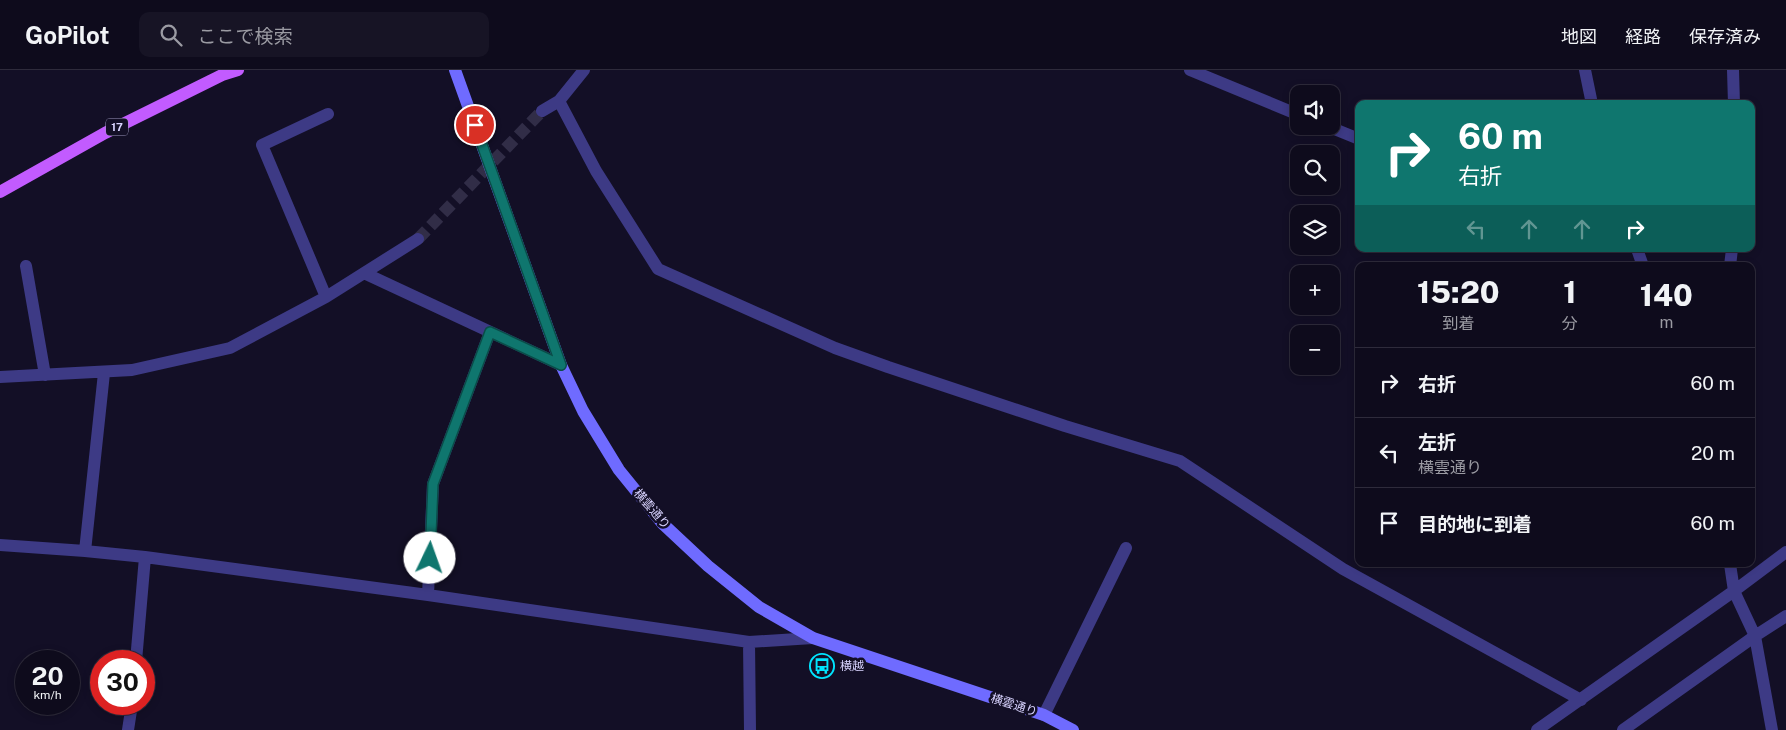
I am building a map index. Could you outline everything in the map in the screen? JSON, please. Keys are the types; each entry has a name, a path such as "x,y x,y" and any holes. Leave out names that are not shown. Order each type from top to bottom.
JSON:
{"main road":[{"name":"17","path":"0,192 105,133 222,75 238,70"},
{"name":"横雲通り","path":"455,70 561,365 583,410 619,470 662,523 708,566 759,607 813,638 1044,715 1073,730"}],"street":[{"path":"542,112 559,101 584,70"},
{"path":"1190,70 1290,111"},
{"path":"1585,70 1591,100"},
{"path":"1733,70 1734,100"},
{"path":"559,101 596,171 658,269 835,348 1065,426 1180,461 1343,569 1581,700"},
{"path":"326,296 262,145 328,114"},
{"path":"1340,131 1355,137"},
{"path":"0,377 104,373 132,370 230,348 326,296 418,239"},
{"path":"26,266 45,375"},
{"path":"364,272 561,365"},
{"path":"428,595 433,484 490,332"},
{"path":"85,551 104,373"},
{"path":"0,545 145,557 428,595 749,642 813,638"},
{"path":"1044,715 1126,548"},
{"path":"1537,730 1786,552"},
{"path":"137,650 145,557"},
{"path":"1730,567 1734,591 1756,636 1772,730"},
{"path":"1623,730 1786,616"},
{"path":"749,642 750,730"},
{"path":"128,730 130,715"}],"tunnel":[{"path":"418,239 542,111"}],"place":[{"name":"横越","path":"822,666"}],"route":[{"path":"430,558 433,484 490,332 561,365 475,125"}]}
